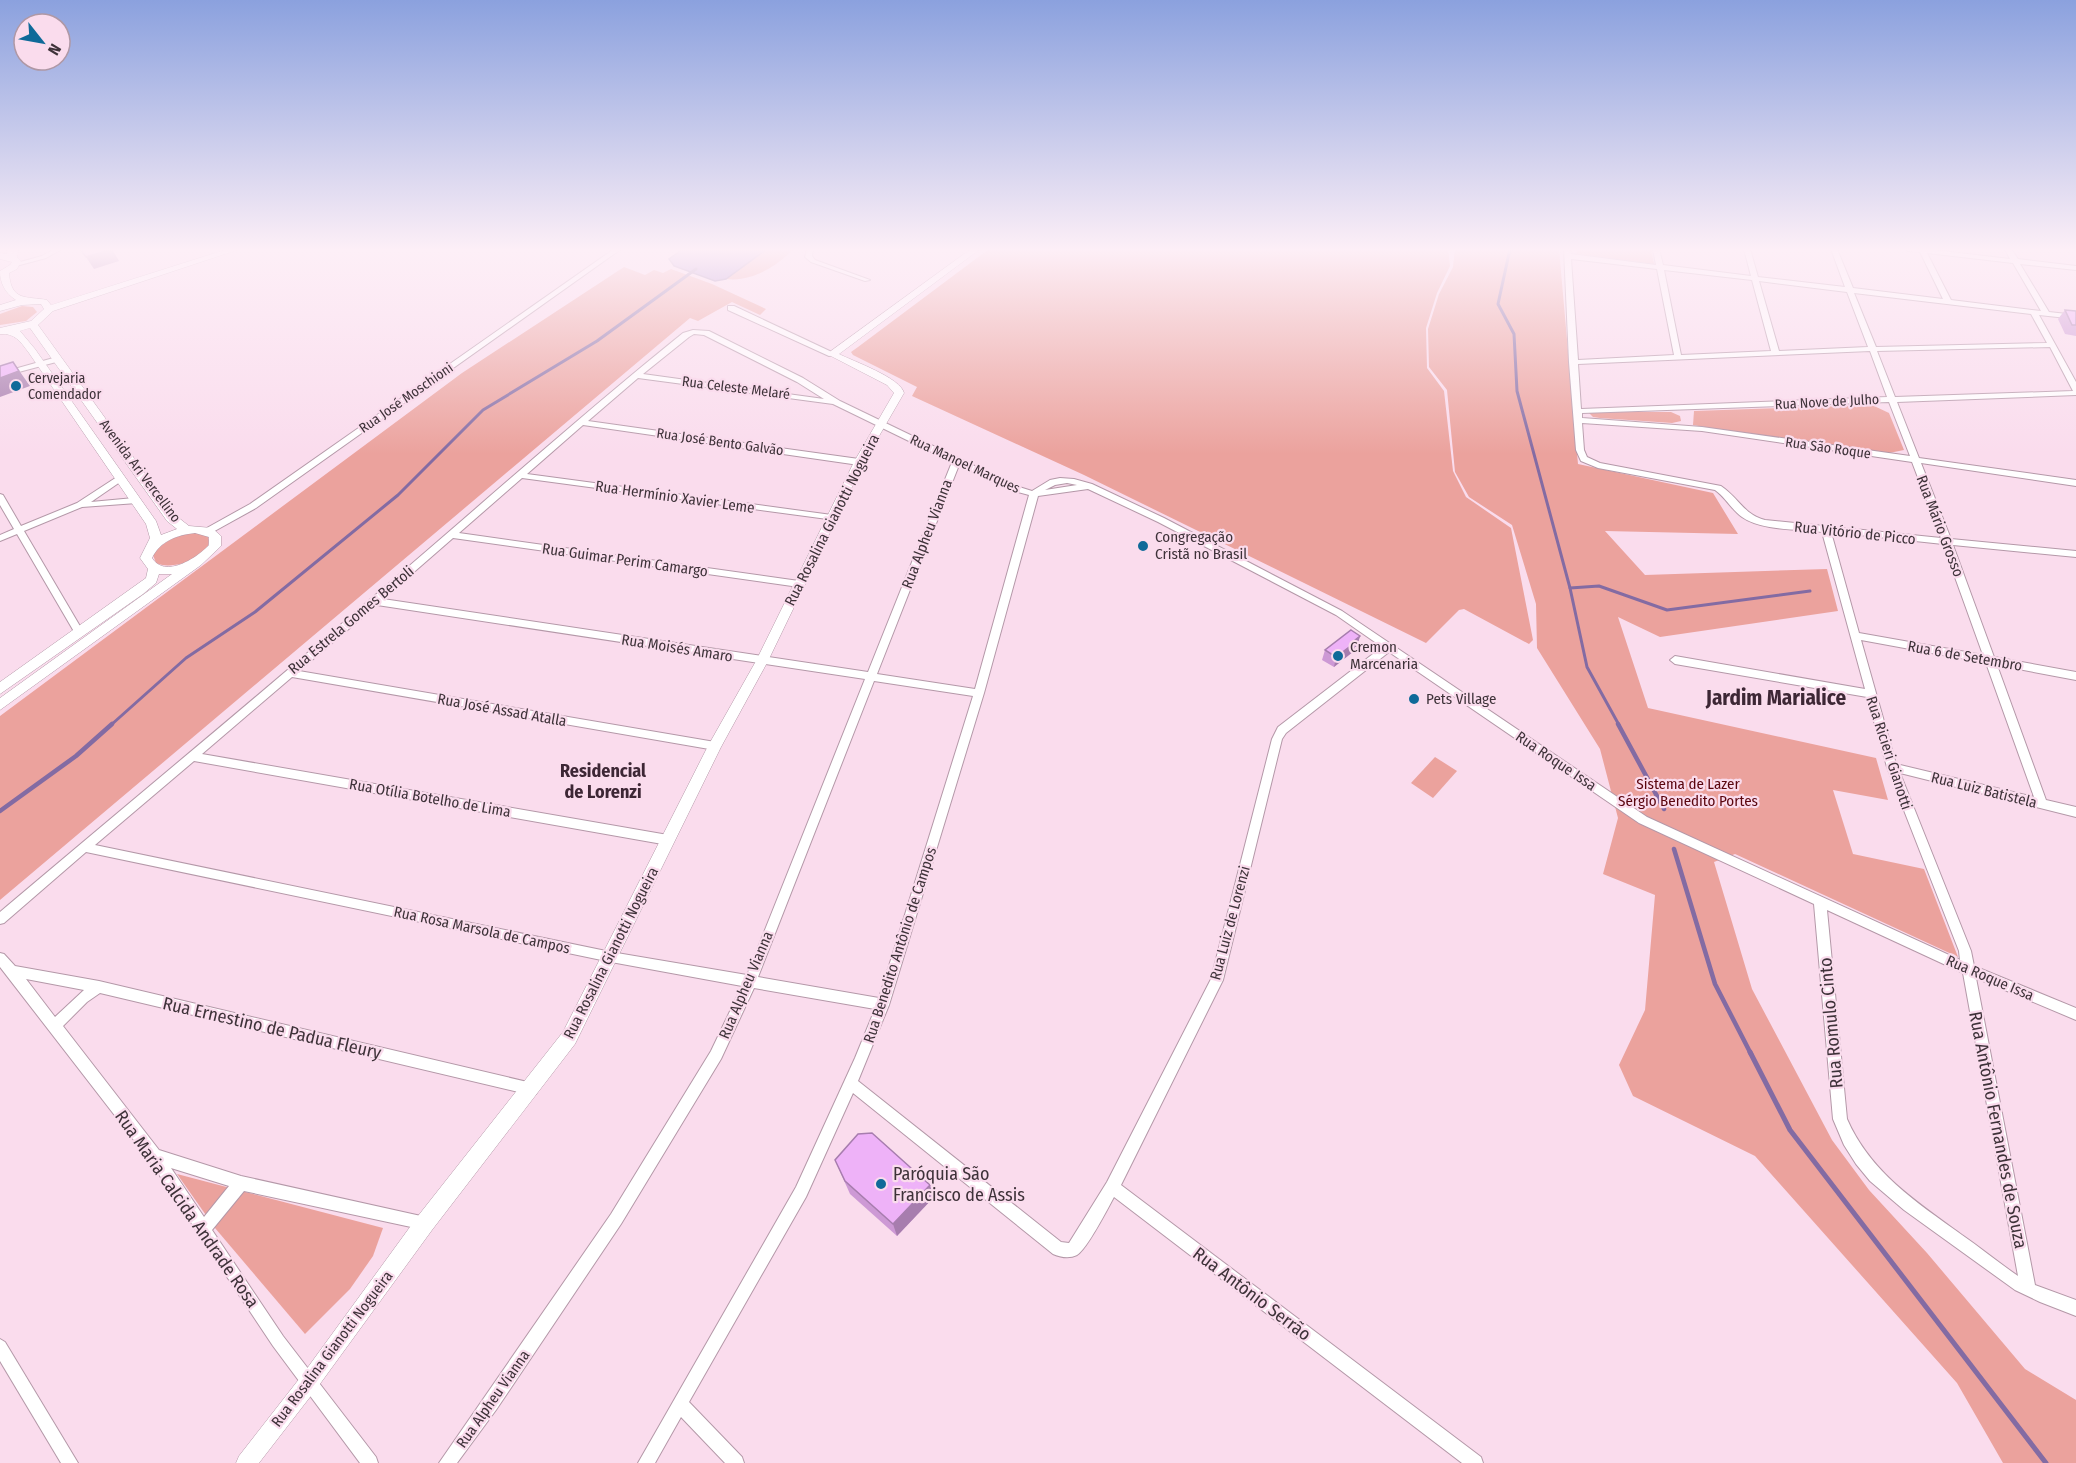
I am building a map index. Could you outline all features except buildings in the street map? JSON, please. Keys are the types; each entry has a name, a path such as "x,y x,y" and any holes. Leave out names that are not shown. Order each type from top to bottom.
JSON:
{"street":[{"path":"0,331 32,324 43,317"},
{"name":"Rua José Moschioni","path":"211,533 254,506 521,317"},
{"path":"751,317 832,354 882,317"},
{"path":"1571,317 1578,415"},
{"path":"1669,317 1678,358"},
{"path":"1766,317 1776,354"},
{"name":"Rua Mário Grosso","path":"1860,317 1947,542 2042,804"},
{"path":"2037,317 2076,391"},
{"name":"Avenida Ari Vercellino","path":"32,324 171,518 186,530"},
{"name":"Avenida Ari Vercellino","path":"11,330 20,335 152,524 156,538 146,558 148,564 154,568"},
{"name":"Rua Estrela Gomes Bertoli","path":"0,919 375,601 636,375 686,335 693,332 706,333"},
{"name":"Rua Manoel Marques","path":"706,333 800,380 837,403 1013,488 1034,494"},
{"path":"1573,362 1872,349 2052,345"},
{"name":"Rua Rosalina Gianotti Nogueira","path":"246,1463 310,1382 425,1223 569,1038 716,746 762,661 859,462 899,393 899,390 891,383 832,354"},
{"path":"0,375 57,359"},
{"name":"Rua Celeste Melaré","path":"636,375 786,394 837,403"},
{"path":"786,394 800,380"},
{"name":"Rua Nove de Julho","path":"1578,415 1891,398 2076,391"},
{"path":"1688,409 1689,428"},
{"name":"Rua São Roque","path":"1578,415 1689,428 2076,483"},
{"name":"Rua Vitório de Picco","path":"1578,415 1580,450 1587,461 1710,486 1723,491 1743,516 1765,523 2074,554"},
{"name":"Rua José Bento Galvão","path":"581,422 859,462"},
{"name":"Rua Alpheu Vianna","path":"447,1463 490,1404 639,1181 716,1055 751,980 956,461"},
{"name":"Rua Hermínio Xavier Leme","path":"519,475 832,518"},
{"path":"0,538 80,505 120,478"},
{"name":"Rua Roque Issa","path":"1034,494 1089,486 1161,520 1316,600 1643,819 1970,970 2076,1014"},
{"name":"Rua Benedito Antônio de Campos","path":"646,1463 801,1192 851,1083 883,1005 979,693 1034,494"},
{"path":"0,497 79,633"},
{"path":"80,505 134,501"},
{"path":"0,705 197,562 214,546 211,533 186,530 163,538 154,545"},
{"name":"Rua Ricieri Gianotti","path":"1826,530 1892,767 1965,951 1970,970"},
{"name":"Rua Guimar Perim Camargo","path":"452,535 799,584"},
{"path":"2074,554 2076,563"},
{"path":"0,689 147,584 154,574 154,568 179,569 197,562"},
{"name":"Rua Moisés Amaro","path":"375,601 979,693"},
{"name":"Rua 6 de Setembro","path":"1854,635 2076,676"},
{"name":"Rua Luiz de Lorenzi","path":"851,1083 1058,1249 1066,1251 1077,1246 1112,1187 1217,980 1277,739 1282,730 1388,647"},
{"path":"1676,660 1870,694"},
{"name":"Rua José Assad Atalla","path":"288,673 716,746"},
{"name":"Rua Otília Botelho de Lima","path":"192,756 668,840"},
{"name":"Rua Luiz Batistela","path":"1892,767 2076,812"},
{"name":"Rua Rosa Marsola de Campos","path":"83,848 611,957 883,1005"},
{"name":"Rua Romulo Cinto","path":"1820,901 1840,1119 1850,1143 1859,1157 1886,1186 2028,1289 2076,1308"},
{"name":"Rua Maria Calcida Andrade Rosa","path":"0,958 155,1156 278,1341 370,1463"},
{"name":"Rua Antônio Fernandes de Souza","path":"1970,970 1974,1004 2028,1289"},
{"name":"Rua Ernestino de Padua Fleury","path":"12,971 99,987 531,1089"},
{"path":"54,1026 83,998 99,987"},
{"path":"155,1156 241,1183 425,1223"},
{"path":"203,1230 241,1183"},
{"name":"Rua Antônio Serrão","path":"1112,1187 1474,1463"},
{"path":"0,1347 70,1463"},
{"path":"680,1404 736,1463"}],"green space":[{"path":"0,317 31,317 26,321 0,325"},
{"path":"547,317 705,317 698,321 690,318 0,900 0,716 462,373"},
{"path":"898,317 1429,317 1426,328 1427,368 1444,391 1453,471 1466,497 1511,528 1533,640 1529,644 1464,609 1459,610 1426,643 1084,475 912,396 917,387 851,352"},
{"name":"Sistema de Lazer Sérgio Benedito Portes","path":"1432,317 1565,317 1578,464 1713,493 1738,534 1605,531 1645,575 1827,569 1838,611 1660,637 1618,617 1648,708 1876,758 1888,800 1833,790 1853,854 1924,869 1958,957 1735,854 1714,862 1752,989 1832,1140 1869,1190 1927,1253 2025,1369 2076,1400 2076,1463 2003,1463 1957,1383 1755,1156 1633,1096 1619,1065 1645,1010 1655,895 1603,874 1618,818 1600,749 1537,648 1536,604 1512,525 1469,497 1455,472 1447,390 1429,367 1428,329"},
{"path":"1872,405 1889,413 1904,450 1889,453 1794,442 1693,425 1694,411"},
{"path":"1588,412 1671,412 1680,416 1681,421 1672,423 1600,418 1593,417"},
{"path":"191,533 208,537 205,551 199,557 181,564 156,563 153,555 161,546 174,538"},
{"path":"1435,757 1457,771 1433,798 1411,783"},
{"path":"177,1174 383,1228 373,1256 350,1289 305,1334 215,1228"}],"waterway":[{"path":"111,725 186,658 255,612 398,495 483,410 597,341 630,317"},
{"path":"1505,317 1514,334 1517,391 1570,588"},
{"path":"1570,588 1599,586 1667,610 1810,591"},
{"path":"1570,588 1587,667 1619,725"},
{"path":"0,811 76,756 112,724"},
{"path":"1618,724 1664,809"},
{"path":"1674,849 1715,984 1751,1054"},
{"path":"1750,1052 1790,1130 2046,1463"}],"place":[{"name":"Cervejaria Comendador","path":"16,386"},
{"name":"Congregação Cristã no Brasil","path":"1143,546"},
{"name":"Cremon Marcenaria","path":"1338,656"},
{"name":"Pets Village","path":"1414,699"},
{"name":"Paróquia São Francisco de Assis","path":"881,1184"}],"district":[{"name":"Jardim Marialice","path":"1776,698"},
{"name":"Residencial de Lorenzi","path":"603,781"}]}
